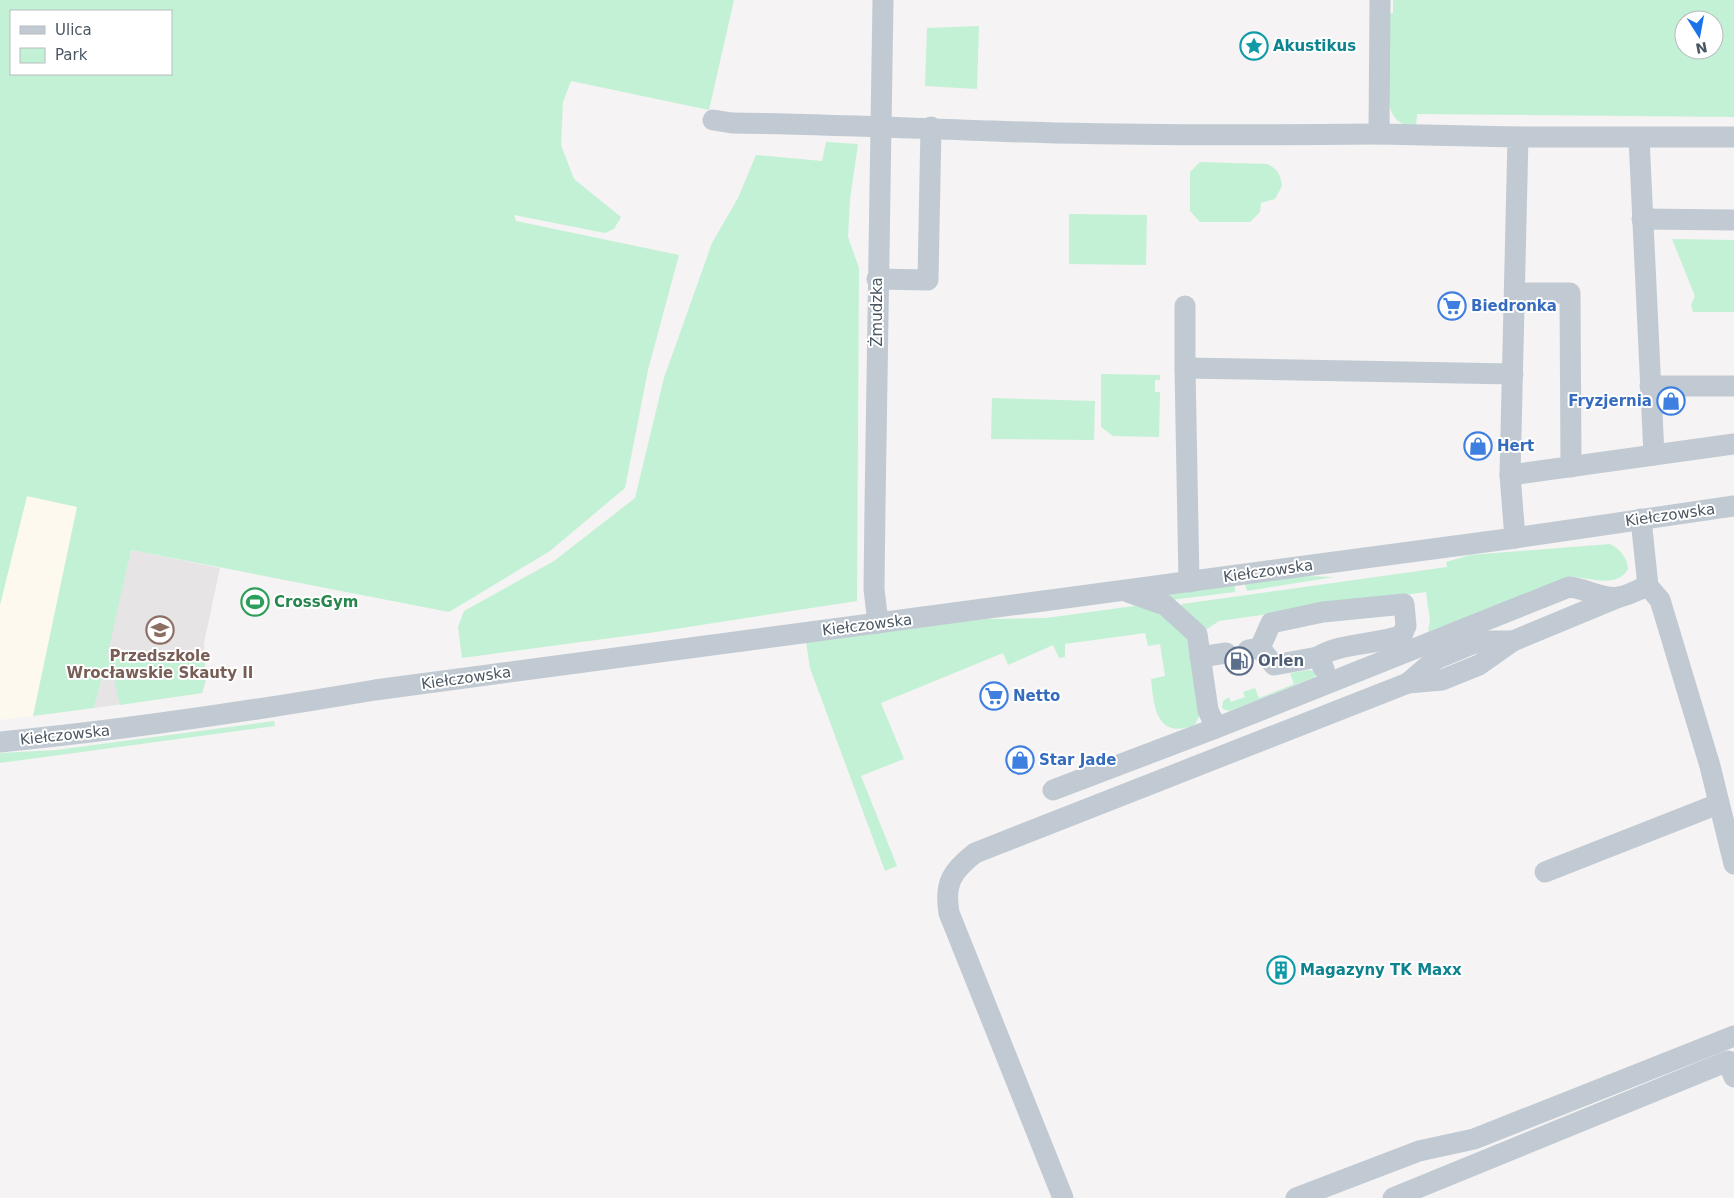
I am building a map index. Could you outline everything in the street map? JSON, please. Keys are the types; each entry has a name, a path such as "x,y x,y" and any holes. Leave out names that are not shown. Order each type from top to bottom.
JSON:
{"street":[{"name":"Żmudzka","path":"878,624 874,589 877,279 883,0"},
{"path":"1379,134 1380,0"},
{"path":"713,120 732,123 880,125 1134,134 1379,134 1518,138 1734,137"},
{"path":"877,279 928,280 931,127"},
{"path":"1515,538 1510,475 1516,292 1518,138"},
{"path":"1638,138 1654,455"},
{"path":"1642,219 1734,220"},
{"path":"1516,292 1580,293 1571,467"},
{"path":"1185,306 1189,582"},
{"path":"1185,368 1513,374"},
{"path":"1650,386 1734,386"},
{"path":"1510,475 1734,444"},
{"name":"Kiełczowska","path":"0,742 85,734 242,712 375,690 1515,538 1734,506"},
{"path":"1641,519 1648,586 1660,600 1710,766 1734,864"},
{"path":"1063,1198 949,913 947,890 958,867 975,853 1408,682 1442,680 1479,665 1513,641 1648,586"},
{"path":"1053,790 1216,728 1569,587 1582,588 1608,597 1619,597"},
{"path":"1123,591 1165,605 1192,627 1197,634 1208,710 1216,728"},
{"path":"1404,604 1406,626 1402,635 1374,643 1326,652 1318,657 1274,665 1254,649 1271,623 1323,612 1404,604"},
{"path":"1200,657 1226,653"},
{"path":"1318,657 1330,682"},
{"path":"1545,872 1718,804"},
{"path":"1296,1198 1419,1151 1474,1139 1734,1036"},
{"path":"1393,1198 1728,1061 1734,1077"}],"shaded area":[{"path":"27,496 77,507 33,716 0,720 0,605"},
{"name":"Przedszkole Wrocławskie Skauty II","path":"131,550 220,568 204,643 206,680 202,693 94,708"}],"green space":[{"path":"0,0 734,0 709,110 571,81 563,102 561,145 574,179 621,217 614,229 605,233 514,215 516,221 679,255 648,370 625,488 550,551 449,612 131,550 107,657 161,651 204,660 206,680 202,693 120,705 114,677 102,676 94,708 33,716 77,507 27,496 0,605"},
{"path":"1393,0 1734,0 1734,117 1417,114 1416,127 1406,126 1393,115 1388,96 1386,14 1393,13"},
{"path":"979,26 977,89 925,86 927,28"},
{"path":"826,142 858,144 850,199 848,237 859,268 857,601 649,633 462,658 458,627 464,611 554,561 635,498 664,378 712,243 738,198 756,155 822,161"},
{"path":"1200,162 1267,164 1278,172 1282,186 1275,199 1261,203 1260,212 1250,222 1200,222 1190,211 1190,172"},
{"path":"1069,214 1147,215 1146,265 1069,264"},
{"path":"1672,239 1734,240 1734,312 1693,312 1691,305 1695,296"},
{"path":"1101,374 1160,375 1160,380 1155,380 1155,392 1160,392 1159,437 1113,436 1101,427"},
{"path":"992,398 1095,401 1094,440 991,439"},
{"path":"1610,544 1622,554 1628,569 1616,579 1601,580 1569,577 1428,632 1430,620 1426,592 1219,621 1207,629 1180,607 1182,604 1447,567 1446,562 1470,555"},
{"path":"1301,576 1334,577 1247,591 1245,584"},
{"path":"1235,583 1235,592 1171,600 1164,595"},
{"path":"1141,605 1148,606 1186,634 1200,714 1195,725 1172,728 1160,718 1156,710 1151,679 1165,676 1160,644 1148,646 1145,633 1065,644 1065,657 1059,658 1053,645 1008,665 1003,653 881,703 904,759 861,776 897,866 885,871 810,668 806,642 986,619 1046,618"},
{"path":"1308,670 1315,671 1315,677 1230,711 1222,707 1223,701 1229,697 1231,702 1245,697 1243,692 1255,688 1259,698 1294,684 1290,673"},
{"path":"274,721 275,726 0,763 0,753 56,750"}],"place":[{"name":"Akustikus","path":"1254,46"},
{"name":"Biedronka","path":"1452,306"},
{"name":"Fryzjernia","path":"1671,401"},
{"name":"Hert","path":"1478,446"},
{"name":"CrossGym","path":"255,602"},
{"name":"Przedszkole Wrocławskie Skauty II","path":"160,630"},
{"name":"Orlen","path":"1239,661"},
{"name":"Netto","path":"994,696"},
{"name":"Star Jade","path":"1020,760"},
{"name":"Magazyny TK Maxx","path":"1281,970"}]}
